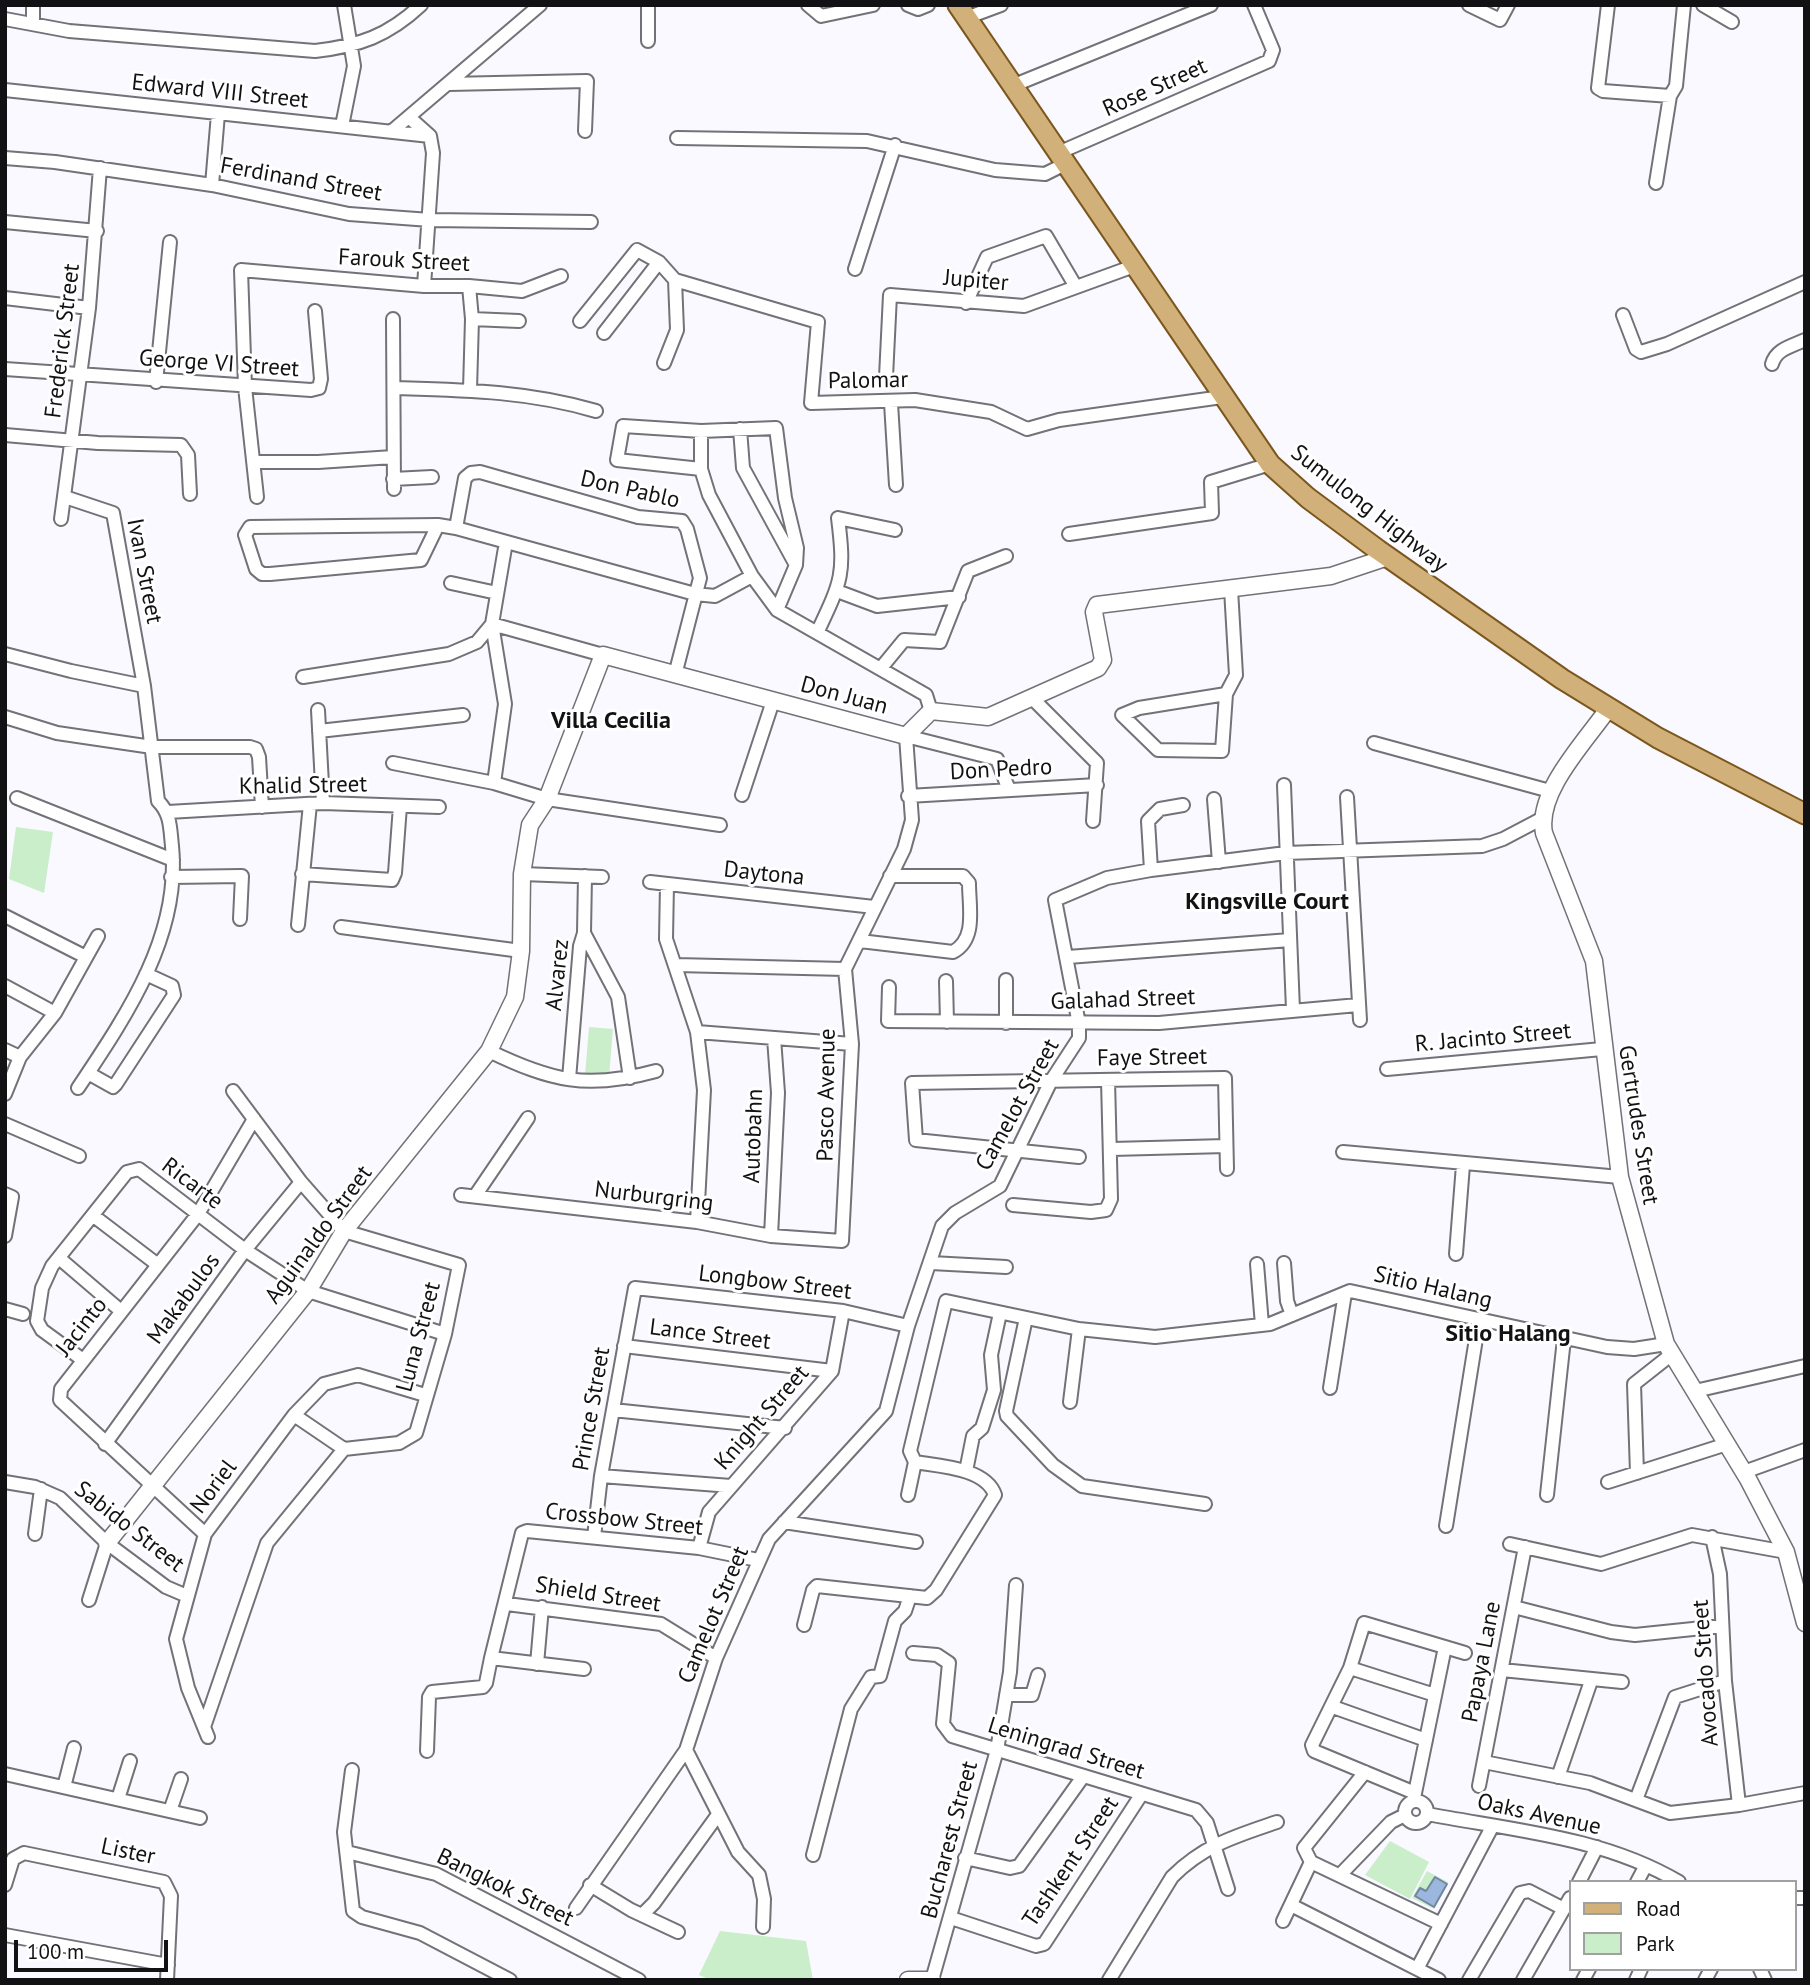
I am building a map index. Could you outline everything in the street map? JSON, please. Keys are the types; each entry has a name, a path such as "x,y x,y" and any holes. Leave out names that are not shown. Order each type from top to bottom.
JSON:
{"main road":[{"name":"Sumulong Highway","path":"962,12 1270,464 1308,498 1388,557 1608,709 1805,814"}],"street":[{"path":"33,5 33,23"},
{"path":"342,126 354,66 344,5"},
{"path":"5,19 69,31 315,51 352,47 398,27 421,5"},
{"path":"392,131 411,119 540,5"},
{"path":"648,5 648,41"},
{"path":"808,5 821,16 873,5"},
{"path":"908,5 918,9 928,5"},
{"path":"962,12 1001,5"},
{"path":"1012,86 1210,5"},
{"name":"Rose Street","path":"677,138 867,141 895,145 995,170 1045,174 1061,159 1269,61 1273,50 1254,5"},
{"path":"1468,5 1500,20 1508,5"},
{"path":"1608,5 1598,88 1603,91 1670,96"},
{"path":"1656,184 1670,96 1676,86 1684,5"},
{"path":"1703,5 1732,22"},
{"path":"449,84 587,81 585,131"},
{"name":"Edward VIII Street","path":"5,90 430,136"},
{"path":"212,185 218,114"},
{"path":"411,119 430,136 433,153 424,286"},
{"path":"855,269 895,145"},
{"name":"Ferdinand Street","path":"5,158 100,168 212,185 349,214 430,220 591,222"},
{"name":"Frederick Street","path":"61,519 89,308 100,168"},
{"path":"5,222 97,230"},
{"path":"966,303 986,257 1046,236 1076,287"},
{"path":"156,382 170,242"},
{"path":"580,321 636,250 659,262 675,280 677,330 664,363"},
{"path":"604,333 659,262"},
{"name":"Jupiter","path":"886,377 890,295 1024,306 1134,267"},
{"name":"Farouk Street","path":"245,387 242,270 424,286 470,286 522,291 561,276"},
{"name":"Palomar","path":"675,280 818,322 811,403 891,403 915,400 991,412 1027,429 1059,420 1222,397"},
{"path":"1623,315 1636,349 1641,352 1805,282"},
{"path":"470,286 470,390"},
{"path":"5,298 89,308"},
{"name":"George VI Street","path":"5,369 156,382 319,388 315,311"},
{"path":"393,318 393,484 432,477"},
{"path":"472,319 519,321"},
{"path":"1772,364 1774,356 1782,350 1805,340"},
{"path":"245,387 257,497"},
{"path":"394,388 470,390 552,398 596,411"},
{"path":"891,403 896,485"},
{"path":"701,469 617,460 623,426 701,431 776,428 785,498 797,548 796,565 777,611"},
{"path":"740,429 743,468 796,565"},
{"path":"701,431 701,469 709,495 752,576 777,611 818,631 926,695 931,711 988,718 1098,668 1103,660 1094,612 1097,606 1331,576 1388,557"},
{"path":"5,435 181,445 188,454 190,494"},
{"path":"255,462 318,462 393,457"},
{"path":"1069,534 1212,513 1211,482 1270,464"},
{"name":"Don Pablo","path":"456,527 465,478 471,472 480,472 624,513 682,521 687,529 700,578 675,675"},
{"name":"Ivan Street","path":"65,497 113,513 144,685"},
{"path":"818,631 837,591 844,565 838,518 895,530"},
{"path":"438,525 421,560 416,562 270,574 262,574 256,569 245,535 250,527 438,525 456,527 695,594 715,596 752,576"},
{"path":"494,783 505,704 492,624 506,542"},
{"path":"881,668 904,640 940,642 968,570 1006,556"},
{"path":"451,583 497,593"},
{"path":"1226,694 1139,708 1122,715 1158,750 1222,751 1226,694 1236,675 1231,589"},
{"path":"837,591 877,606 959,597"},
{"path":"303,677 449,654 477,642 492,624"},
{"name":"Don Juan","path":"492,624 906,736 931,711"},
{"path":"5,654 71,671 144,685 158,802 168,812 173,860 164,936 120,1025 78,1088"},
{"name":"Aguinaldo Street","path":"89,1600 107,1543 154,1488 308,1291 344,1231 489,1051 514,998 521,951 522,874 530,825 547,799 603,656"},
{"path":"1031,697 1097,763 1093,821"},
{"path":"743,795 773,701"},
{"path":"1541,819 1550,791 1608,709"},
{"path":"298,925 302,874 316,803 318,710"},
{"path":"319,732 463,715"},
{"path":"5,717 57,733 152,747 250,747 256,750 258,757 262,807"},
{"path":"676,965 845,969 904,849 912,820 908,796 906,736 997,759 1009,790"},
{"path":"1374,743 1550,791"},
{"path":"393,764 494,783 547,799 720,825"},
{"name":"Don Pedro","path":"908,796 1097,785"},
{"path":"1284,785 1293,1010"},
{"path":"17,797 173,860"},
{"path":"1347,797 1360,1020"},
{"path":"1214,799 1219,862"},
{"name":"Khalid Street","path":"168,812 316,803 439,807"},
{"path":"1151,870 1148,821 1160,809 1182,805"},
{"path":"302,874 392,880 395,873 400,806"},
{"name":"Camelot Street","path":"576,1908 686,1750 716,1658 769,1539 886,1411 908,1326 942,1226 955,1213 1000,1186 1014,1150 1051,1081 1079,1038 1068,957 1055,900 1107,878 1151,870 1286,853 1482,846 1503,839 1541,819"},
{"name":"Gertrudes Street","path":"1541,819 1559,878 1594,961 1602,1049 1619,1177 1669,1349 1744,1472 1786,1552 1805,1623"},
{"path":"522,874 602,877"},
{"path":"172,877 242,876 240,919"},
{"name":"Alvarez","path":"569,1079 580,946 584,933 586,876"},
{"path":"860,941 953,952 963,946 969,937 969,883 963,876 890,876"},
{"name":"Daytona","path":"650,882 874,907"},
{"path":"667,884 666,939 697,1032 704,1090 697,1222"},
{"path":"5,916 86,957"},
{"path":"341,927 521,951"},
{"path":"584,933 618,997 630,1078"},
{"path":"5,1094 20,1058 55,1013 98,936"},
{"path":"1068,957 1290,940"},
{"name":"Pasco Avenue","path":"842,1241 852,1044 845,969"},
{"path":"88,1073 109,1085 116,1084 174,995 172,986 146,974"},
{"path":"1006,980 1006,1023"},
{"path":"946,981 947,1022"},
{"path":"5,986 55,1013"},
{"name":"Galahad Street","path":"889,987 888,1021 1159,1023 1358,1005"},
{"path":"697,1032 852,1044"},
{"name":"Autobahn","path":"771,1236 778,1093 774,1038"},
{"name":"R. Jacinto Street","path":"1387,1069 1602,1049"},
{"path":"5,1050 20,1058"},
{"path":"489,1051 535,1073 569,1079 600,1082 630,1078 656,1070"},
{"name":"Faye Street","path":"1014,1150 916,1140 912,1083 1225,1078 1226,1146"},
{"path":"1013,1205 1091,1212 1105,1210 1111,1199 1108,1080"},
{"path":"233,1091 301,1182 344,1231"},
{"path":"475,1196 527,1118"},
{"name":"Jacinto","path":"205,1534 105,1444 60,1399 61,1389 198,1214 254,1119"},
{"path":"5,1124 79,1156"},
{"path":"1111,1149 1226,1146 1227,1169"},
{"path":"1014,1150 1079,1157"},
{"path":"1343,1152 1619,1177"},
{"path":"1456,1254 1463,1164"},
{"name":"Ricarte","path":"83,1360 42,1330 37,1321 42,1288 59,1258 127,1172 139,1169 245,1250 308,1291 445,1334"},
{"name":"Makabulos","path":"105,1444 245,1250 301,1182"},
{"name":"Nurburgring","path":"461,1195 697,1222 771,1236 842,1241"},
{"path":"5,1236 9,1196"},
{"path":"94,1217 158,1265"},
{"name":"Luna Street","path":"344,1231 459,1265 445,1334 416,1433 407,1440 344,1449"},
{"path":"59,1258 121,1311"},
{"path":"931,1263 1006,1267"},
{"path":"1284,1263 1287,1301 1292,1315"},
{"path":"1257,1264 1262,1325"},
{"name":"Longbow Street","path":"635,1288 843,1311 908,1326"},
{"name":"Prince Street","path":"594,1537 601,1476 635,1288"},
{"path":"1330,1388 1345,1293"},
{"name":"Sitio Halang","path":"915,1462 910,1451 946,1301 1079,1329 1155,1337 1262,1325 1345,1293 1391,1300 1564,1339 1634,1349 1669,1349"},
{"path":"5,1309 23,1314"},
{"name":"Knight Street","path":"699,1548 709,1511 785,1428 832,1371 843,1311"},
{"path":"965,1471 973,1436 982,1428 994,1390 992,1355 1000,1313"},
{"path":"1026,1318 1006,1411 1028,1441 1059,1471 1082,1486 1205,1504"},
{"path":"1446,1526 1479,1320"},
{"path":"1070,1402 1079,1329"},
{"path":"1547,1495 1564,1339"},
{"name":"Lance Street","path":"624,1346 832,1371"},
{"path":"1637,1473 1634,1384 1669,1349"},
{"path":"1695,1391 1805,1366"},
{"name":"Noriel","path":"344,1449 267,1544 206,1732 177,1648 187,1595 205,1534 294,1415 324,1384 358,1376 425,1395"},
{"path":"613,1410 785,1428"},
{"path":"294,1415 344,1449"},
{"path":"1608,1482 1727,1444"},
{"path":"1744,1472 1805,1450"},
{"path":"804,1626 813,1590 817,1586 910,1596 933,1595 994,1500 994,1491 989,1485 965,1471 915,1462 908,1495"},
{"path":"601,1476 731,1486"},
{"name":"Sabido Street","path":"5,1482 41,1489 60,1498 107,1543 166,1587 187,1595"},
{"path":"35,1534 41,1489"},
{"path":"784,1522 916,1542"},
{"name":"Crossbow Street","path":"507,1604 519,1538 527,1531 699,1548 758,1560"},
{"path":"1510,1544 1601,1564 1692,1535 1786,1552"},
{"name":"Avocado Street","path":"1712,1537 1720,1574 1724,1681 1738,1805"},
{"name":"Papaya Lane","path":"1479,1786 1525,1547"},
{"name":"Bucharest Street","path":"932,1980 997,1751 1006,1695 1016,1584"},
{"path":"813,1854 851,1709 871,1676 880,1675 895,1621 905,1611 910,1596"},
{"path":"427,1751 429,1697 432,1692 482,1687 486,1683 507,1604"},
{"name":"Shield Street","path":"507,1604 542,1606 662,1624 716,1658"},
{"path":"537,1664 542,1606"},
{"path":"1514,1606 1611,1632 1635,1635 1722,1626"},
{"path":"1445,1647 1414,1797 1406,1806 1405,1815 1410,1822 1418,1823 1427,1814 1426,1805 1414,1797 1365,1772 1312,1748 1350,1668 1364,1623 1445,1647 1465,1653"},
{"name":"Leningrad Street","path":"913,1653 937,1655 949,1662 943,1724 947,1732 1082,1778 1196,1810 1207,1823 1228,1889"},
{"path":"491,1658 584,1669"},
{"path":"1350,1668 1436,1695"},
{"path":"1502,1670 1622,1682"},
{"path":"1006,1695 1032,1695 1038,1675"},
{"path":"1558,1777 1591,1681"},
{"path":"1636,1800 1675,1696 1724,1681"},
{"path":"1333,1707 1426,1740"},
{"path":"64,1787 74,1748"},
{"path":"686,1750 717,1816 738,1852 759,1875 764,1899 763,1927"},
{"path":"118,1800 130,1761"},
{"path":"1483,1762 1590,1783 1670,1813 1805,1793"},
{"path":"352,1770 344,1832 351,1906 357,1914 420,1933 489,1974 510,1980"},
{"path":"1283,1921 1292,1905 1308,1856 1365,1772"},
{"path":"5,1774 200,1818"},
{"path":"965,1858 1010,1868 1019,1866 1082,1778"},
{"path":"170,1811 181,1779"},
{"name":"Tashkent Street","path":"951,1918 1036,1946 1044,1944 1141,1795"},
{"name":"Oaks Avenue","path":"1427,1814 1492,1827 1559,1836 1597,1847 1676,1880"},
{"path":"1340,1875 1391,1822 1405,1815"},
{"path":"642,1914 654,1903 717,1816"},
{"path":"1110,1980 1172,1877 1212,1845 1277,1822"},
{"path":"1417,1969 1492,1827"},
{"path":"1580,1880 1597,1847"},
{"name":"Bangkok Street","path":"347,1852 436,1874 620,1976 639,1980"},
{"name":"Lister","path":"5,1885 13,1860 24,1853 159,1879 168,1886 171,1896 167,1980"},
{"path":"1308,1856 1340,1875 1441,1924"},
{"path":"1638,1880 1645,1867"},
{"path":"590,1885 678,1932"},
{"path":"1469,1980 1520,1892 1529,1891 1567,1904 1527,1978"},
{"path":"1292,1905 1439,1980"},
{"path":"5,1935 169,1965"},
{"path":"908,1980 932,1980"}],"green space":[{"path":"16,827 53,832 44,893 9,879"},
{"path":"589,1027 613,1029 609,1077 585,1075"},
{"path":"1390,1841 1429,1862 1410,1899 1365,1875"},
{"path":"1427,1871 1448,1882 1434,1909 1412,1898"},
{"path":"720,1931 806,1941 813,1980 711,1980 699,1975"}],"water":[{"path":"1435,1877 1447,1884 1434,1907 1415,1896 1420,1888 1426,1891"}],"district":[{"name":"Villa Cecilia","path":"611,721"},
{"name":"Kingsville Court","path":"1267,902"},
{"name":"Sitio Halang","path":"1508,1334"}]}
